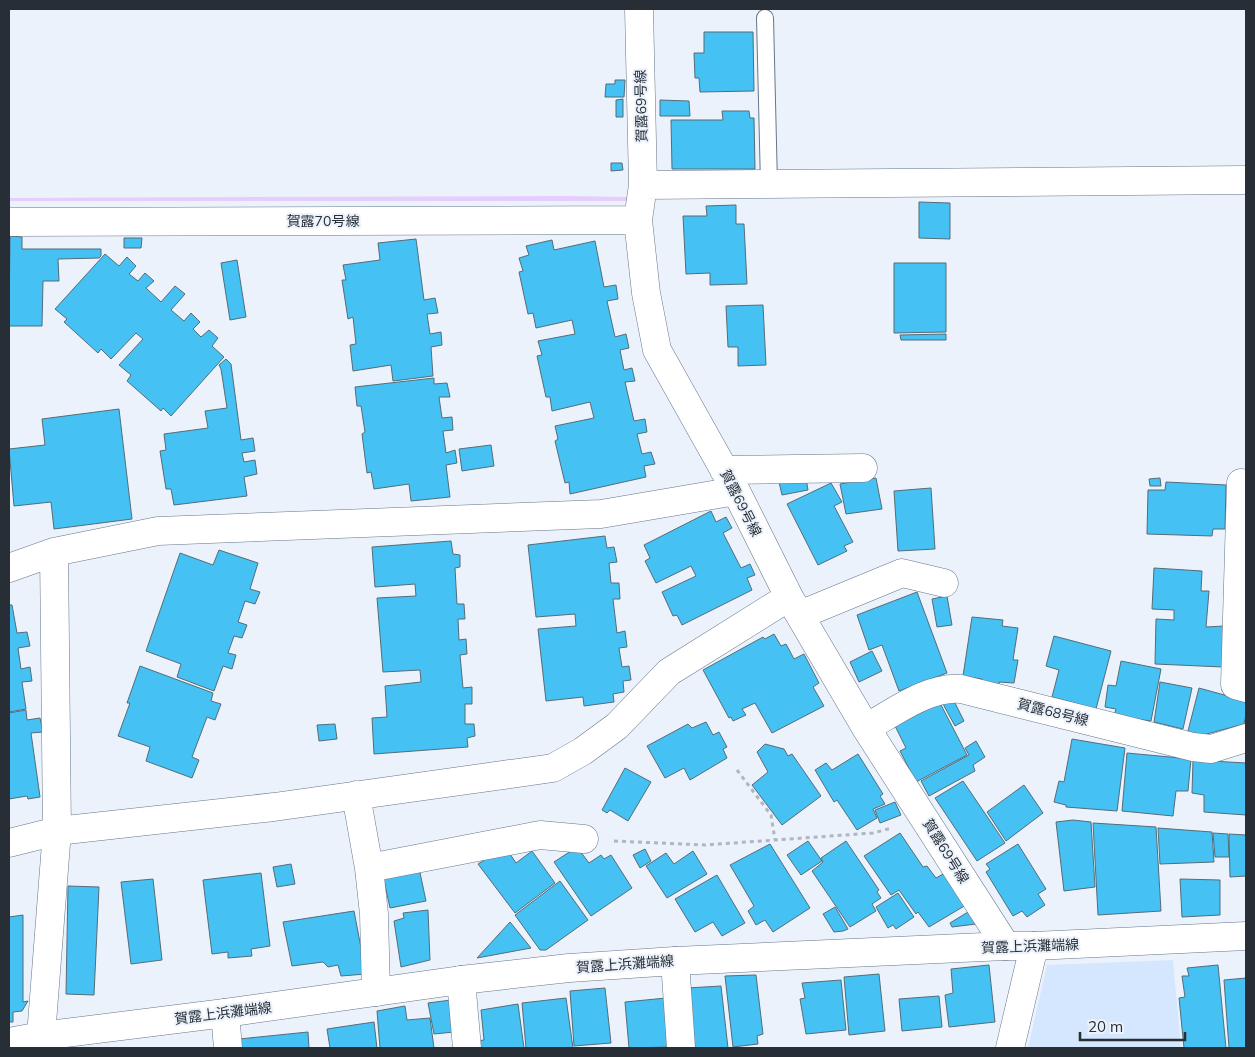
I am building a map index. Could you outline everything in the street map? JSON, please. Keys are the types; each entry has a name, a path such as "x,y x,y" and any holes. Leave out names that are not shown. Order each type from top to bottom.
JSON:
{"street":[{"name":"賀露69号線","path":"639,9 643,185 638,220 646,293 657,350 730,480 794,606 866,728 1006,946"},
{"path":"643,185 1246,180"},
{"name":"賀露70号線","path":"9,222 638,220"},
{"path":"9,568 54,552 158,531 601,514 730,480 863,468"},
{"path":"1241,483 1235,685 1246,688"},
{"path":"41,1036 57,831 54,552"},
{"path":"9,842 57,831 274,807 553,768 583,751 617,726 669,672 794,606 902,572 944,584"},
{"name":"賀露68号線","path":"866,728 924,695 951,688 1193,747 1211,749 1246,738"},
{"path":"356,795 369,868 374,914 376,992"},
{"path":"369,868 540,834 584,840"},
{"name":"賀露上浜灘端線","path":"9,1042 41,1036 225,1013 461,980 569,968 675,960 1246,936"},
{"path":"1010,1048 1034,946"},
{"path":"675,960 682,1048"},
{"path":"461,980 467,1048"},
{"path":"225,1013 228,1048"}],"lane":[{"path":"765,18 769,185"}],"path":[{"path":"737,770 771,815 775,840"},
{"path":"584,840 704,845 873,833 926,819"}],"shaded area":[{"path":"628,197 628,201 9,201 9,198"},
{"path":"1173,960 1181,1048 1028,1048 1047,965"}],"building":[{"path":"704,32 753,32 754,91 700,92 699,78 695,78 694,53 704,53"},
{"path":"615,80 625,80 624,97 605,97 606,84 615,84"},
{"path":"623,99 623,117 616,117 616,100"},
{"path":"660,100 689,101 690,116 660,116"},
{"path":"722,111 749,111 750,118 754,118 755,169 672,169 671,120 723,120"},
{"path":"611,163 622,163 623,170 611,171"},
{"path":"919,202 950,203 950,239 919,238"},
{"path":"736,205 736,224 744,224 747,284 710,285 710,273 686,274 683,216 707,216 706,206"},
{"path":"10,236 22,237 22,249 101,249 101,256 99,258 58,259 59,281 43,281 42,326 9,326"},
{"path":"124,238 142,238 141,248 124,248"},
{"path":"416,239 424,300 435,298 438,313 427,314 430,334 441,332 442,345 431,347 433,376 393,381 391,365 353,371 350,345 356,344 353,317 348,319 342,280 346,280 343,265 380,260 378,243"},
{"path":"552,240 554,250 595,241 604,287 616,285 618,299 607,301 615,337 626,334 629,348 620,350 624,370 632,368 635,381 625,382 634,421 645,419 647,432 637,434 642,454 651,452 655,464 644,466 646,477 570,494 569,482 565,483 555,441 558,439 555,426 594,418 590,402 552,411 550,397 546,397 537,356 542,355 538,341 575,334 572,320 536,328 533,313 528,314 519,272 523,271 519,258 529,255 526,246"},
{"path":"105,254 119,266 127,257 136,266 129,274 138,281 145,273 154,281 146,288 161,302 175,286 185,294 171,310 184,321 191,313 200,322 193,329 201,337 209,330 218,338 212,346 224,357 171,416 163,408 161,411 127,381 131,375 119,365 143,339 136,333 111,359 101,349 98,353 64,322 67,319 55,309"},
{"path":"237,260 246,317 230,320 221,263"},
{"path":"894,263 946,263 946,332 894,333"},
{"path":"763,305 766,365 738,366 738,347 728,347 726,306"},
{"path":"946,334 946,340 901,340 900,335"},
{"path":"226,359 231,364 241,440 253,438 255,451 242,453 244,462 255,460 257,474 244,477 247,496 174,505 171,489 166,489 160,451 166,450 164,434 208,428 205,411 227,408 219,365"},
{"path":"434,378 434,384 447,383 450,397 439,397 442,418 452,417 453,430 443,431 446,453 455,450 457,463 446,465 450,497 411,501 409,484 374,489 371,472 367,473 362,434 365,432 361,406 357,406 355,387"},
{"path":"119,409 132,519 54,529 51,502 14,506 9,449 45,445 42,419"},
{"path":"491,445 494,466 462,471 459,449"},
{"path":"806,478 808,490 782,495 779,482"},
{"path":"876,478 882,509 846,514 840,484"},
{"path":"1160,478 1161,486 1150,486 1149,479"},
{"path":"1166,482 1226,485 1225,529 1213,529 1212,536 1147,534 1148,490 1165,490"},
{"path":"831,483 842,502 834,506 853,542 844,546 847,551 818,565 787,504"},
{"path":"931,488 935,549 898,551 894,491"},
{"path":"711,511 716,522 726,517 732,528 723,533 741,568 750,564 755,575 747,578 752,590 682,625 677,615 673,616 662,592 696,576 691,566 656,583 645,561 650,558 644,545"},
{"path":"605,536 607,548 614,547 617,562 609,563 611,583 619,583 620,599 613,599 617,633 625,631 627,647 619,648 622,667 629,666 631,680 623,681 624,692 613,694 614,702 584,706 583,697 546,701 538,629 576,626 575,614 536,617 528,545"},
{"path":"451,541 453,554 460,555 460,567 455,568 457,604 464,604 465,619 458,619 459,640 466,639 467,654 460,655 463,688 472,687 472,704 465,704 465,724 474,724 475,736 467,738 468,747 374,754 372,718 387,717 385,686 421,682 420,670 383,672 377,598 416,596 415,584 375,587 372,547"},
{"path":"219,550 258,563 250,589 260,592 255,604 245,601 238,622 247,625 242,638 234,636 228,653 236,655 232,669 223,666 214,691 177,677 181,664 146,651 180,553 213,565"},
{"path":"1154,568 1202,571 1201,591 1209,591 1206,627 1224,626 1223,667 1155,664 1156,619 1174,620 1174,610 1152,609"},
{"path":"917,592 947,673 899,691 882,645 869,650 857,615"},
{"path":"947,596 952,625 937,627 932,599"},
{"path":"9,605 12,605 17,633 27,632 30,646 18,648 21,669 30,667 32,681 22,682 26,709 9,712"},
{"path":"972,617 1003,620 1002,626 1018,628 1013,660 1018,660 1014,683 999,682 999,687 981,683 982,679 963,676"},
{"path":"774,634 781,646 786,644 794,659 804,654 819,683 813,687 824,706 772,733 755,703 742,709 746,715 733,721 731,717 729,718 703,670 763,637 765,639"},
{"path":"1054,636 1111,651 1096,709 1052,697 1059,670 1046,666"},
{"path":"872,651 882,671 859,682 850,662"},
{"path":"1121,661 1161,669 1151,721 1114,716 1116,709 1105,707 1108,685 1116,686"},
{"path":"140,666 213,693 211,701 221,704 215,720 207,717 192,757 199,760 192,778 146,761 150,747 118,736 130,703 127,703"},
{"path":"1160,682 1192,688 1183,729 1154,722"},
{"path":"1199,688 1246,701 1244,724 1203,735 1187,735"},
{"path":"953,699 964,721 955,726 943,704"},
{"path":"940,703 967,755 916,782 900,751 906,748 895,726"},
{"path":"26,710 27,720 40,718 43,732 31,733 40,797 28,799 27,796 9,799 9,713"},
{"path":"706,722 713,735 719,732 727,747 723,749 727,758 690,780 684,768 665,778 647,746 688,724 692,728"},
{"path":"335,724 337,739 319,741 317,725"},
{"path":"1072,739 1125,748 1117,811 1066,807 1066,805 1054,802 1059,781 1064,782"},
{"path":"976,741 985,757 973,765 975,771 929,796 921,781 969,755 965,748"},
{"path":"765,744 784,749 788,756 792,754 821,796 782,825 752,785 768,772 757,752"},
{"path":"1127,753 1191,759 1188,791 1176,791 1173,816 1122,811"},
{"path":"858,754 883,794 880,796 885,804 873,809 877,818 857,830 837,800 834,802 815,770 826,763 832,770"},
{"path":"1193,760 1246,763 1246,815 1204,812 1204,795 1192,793"},
{"path":"625,768 651,782 628,821 610,810 607,813 602,810"},
{"path":"963,781 1005,843 977,861 935,798"},
{"path":"1024,785 1043,813 1006,841 987,812"},
{"path":"895,802 901,815 880,823 875,810"},
{"path":"1073,820 1091,822 1095,887 1064,891 1056,822"},
{"path":"1093,823 1156,827 1161,911 1098,915"},
{"path":"1158,828 1212,832 1214,862 1160,864"},
{"path":"900,833 923,867 927,866 936,878 945,873 966,905 929,927 918,912 916,914 899,890 891,895 864,856"},
{"path":"1213,833 1228,834 1229,857 1215,857"},
{"path":"1229,834 1246,835 1246,876 1230,877"},
{"path":"808,841 822,861 801,875 787,855"},
{"path":"846,841 879,890 877,892 881,898 872,904 876,911 850,927 812,871 823,862 821,858"},
{"path":"770,844 810,908 773,932 765,920 756,925 748,911 754,906 730,865"},
{"path":"1018,844 1046,889 1038,894 1045,905 1027,917 1022,911 1013,916 986,872 990,869 986,864"},
{"path":"577,847 589,863 601,855 604,859 611,855 632,888 591,916 554,862"},
{"path":"645,849 651,861 640,868 633,855"},
{"path":"508,851 516,863 532,851 555,883 515,913 478,864 494,854"},
{"path":"693,851 707,874 667,898 646,866 666,853 674,864"},
{"path":"291,864 295,884 277,887 273,867"},
{"path":"419,868 426,901 390,908 383,876"},
{"path":"261,873 270,946 251,949 252,956 228,958 228,952 212,954 203,880"},
{"path":"717,875 745,923 722,936 713,922 695,932 675,899"},
{"path":"153,879 162,960 131,964 121,882"},
{"path":"1180,879 1220,880 1220,915 1182,917"},
{"path":"560,881 588,920 546,950 540,950 515,915"},
{"path":"68,886 99,887 94,995 66,994"},
{"path":"898,893 914,917 896,929 893,925 888,928 876,907"},
{"path":"835,907 848,929 834,932 823,914"},
{"path":"428,910 430,960 401,967 394,921 404,918 403,913"},
{"path":"354,911 366,974 341,976 338,965 328,967 323,962 292,966 283,922"},
{"path":"968,912 976,924 952,927 950,923"},
{"path":"23,915 23,1002 28,1001 22,1011 13,1012 13,1022 9,1022 9,917"},
{"path":"510,922 531,948 477,958"},
{"path":"989,965 995,1022 949,1027 945,995 953,993 951,969"},
{"path":"1218,965 1226,1048 1184,1048 1179,998 1185,997 1182,976 1189,976 1187,968"},
{"path":"879,974 885,1031 849,1035 844,977"},
{"path":"756,975 763,1034 757,1036 758,1044 733,1047 725,976"},
{"path":"1246,978 1246,1048 1229,1048 1224,980"},
{"path":"841,980 846,1030 806,1034 800,999 805,998 802,983"},
{"path":"721,986 728,1048 691,1048 687,988"},
{"path":"605,988 611,1043 574,1046 570,991"},
{"path":"939,996 942,1027 902,1031 899,999"},
{"path":"566,998 573,1048 526,1048 522,1003"},
{"path":"666,998 669,1047 629,1048 625,1002"},
{"path":"451,1000 454,1032 434,1034 428,1003"},
{"path":"518,1004 524,1048 478,1048 477,1041 484,1040 481,1010"},
{"path":"405,1006 407,1020 430,1018 434,1048 380,1048 377,1011"},
{"path":"374,1022 377,1048 330,1048 327,1029"},
{"path":"308,1032 309,1048 240,1048 239,1039"}]}
